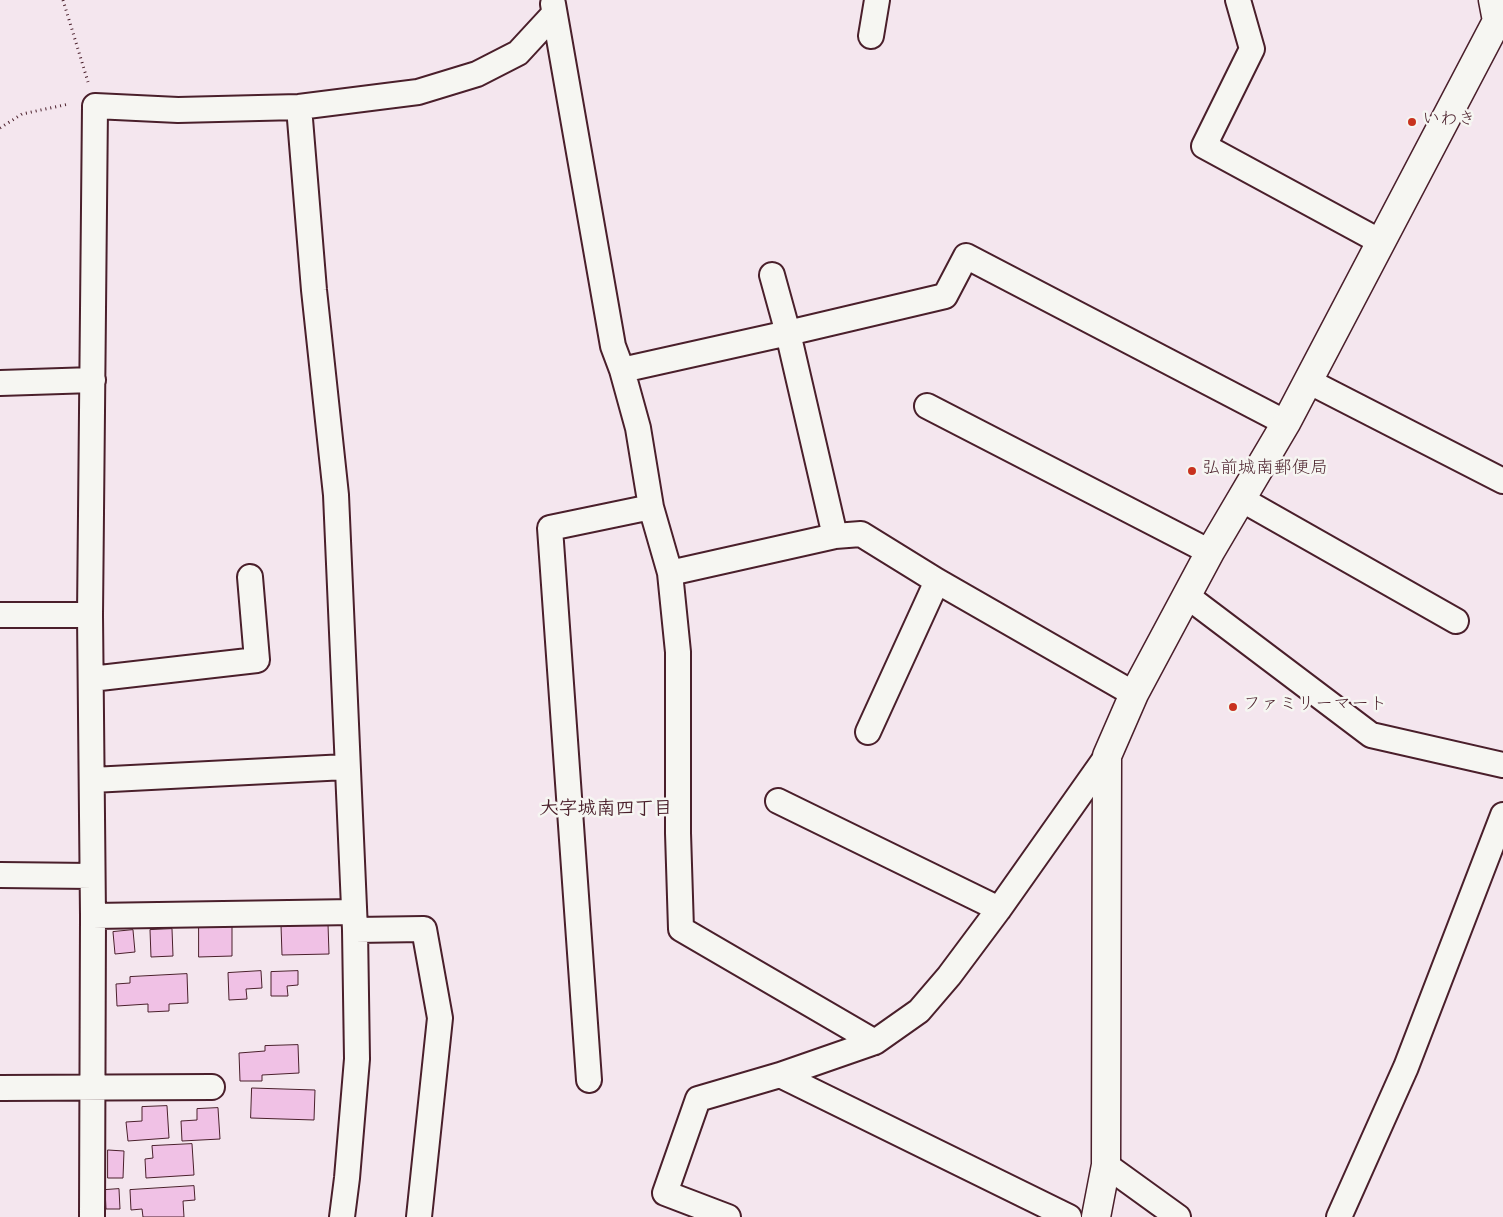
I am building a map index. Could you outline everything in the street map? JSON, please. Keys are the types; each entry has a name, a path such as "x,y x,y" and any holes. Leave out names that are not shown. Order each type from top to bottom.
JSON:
{"street":[{"path":"871,36 877,0"},
{"path":"1238,0 1252,49 1204,146 1381,242"},
{"path":"728,1217 665,1194 698,1099 780,1075 875,1042 918,1011 949,976 999,909 1108,756 1134,694 1210,552 1286,423 1497,21 1494,0"},
{"path":"92,1217 93,916 90,615 95,106 178,110 299,107 418,92 478,74 518,52 553,7"},
{"path":"553,7 613,346 622,370 638,428 651,507 670,573 678,652 678,823 681,930 875,1042"},
{"path":"299,107 314,290 336,495 354,921 357,1059 342,1217"},
{"path":"622,370 945,296 966,256 1286,423"},
{"path":"772,275 788,333 835,536"},
{"path":"0,383 93,380"},
{"path":"1308,381 1503,481"},
{"path":"927,406 1210,552"},
{"path":"1241,499 1456,621"},
{"path":"589,1080 550,528 651,507"},
{"path":"670,573 835,536 861,534 937,581 1134,694"},
{"path":"91,679 257,660 250,577"},
{"path":"868,732 937,581"},
{"path":"1187,596 1371,735 1503,765"},
{"path":"0,616 90,615"},
{"path":"1096,1217 1106,1165 1108,756"},
{"path":"92,780 346,767"},
{"path":"778,801 999,909"},
{"path":"1339,1217 1406,1067 1503,815"},
{"path":"0,875 92,876"},
{"path":"93,916 354,921 424,929 440,1018 419,1217"},
{"path":"780,1075 1069,1217"},
{"path":"0,1088 212,1087"},
{"path":"1106,1165 1178,1217"}],"path":[{"path":"0,128 22,114 68,104 95,106 63,0"}],"building":[{"path":"328,924 329,954 282,955 281,925"},
{"path":"199,925 232,925 232,956 199,957"},
{"path":"172,929 173,956 151,957 150,930"},
{"path":"133,930 135,952 115,954 113,932"},
{"path":"261,971 262,988 246,989 247,999 229,1000 228,973"},
{"path":"298,971 298,985 287,986 288,996 271,996 271,972"},
{"path":"187,974 188,1003 169,1004 169,1011 148,1012 148,1004 117,1006 116,984 130,983 130,977"},
{"path":"298,1045 299,1073 262,1075 262,1081 240,1081 239,1053 265,1051 265,1046"},
{"path":"252,1088 315,1090 314,1120 251,1118"},
{"path":"167,1106 169,1138 128,1141 126,1122 142,1121 142,1107"},
{"path":"218,1108 220,1139 182,1141 181,1121 197,1120 197,1109"},
{"path":"192,1144 194,1175 146,1178 145,1159 153,1158 152,1146"},
{"path":"108,1150 124,1151 123,1178 108,1178"},
{"path":"194,1186 195,1200 183,1201 184,1217 143,1217 142,1209 131,1210 130,1190"},
{"path":"119,1189 120,1209 106,1209 105,1190"}],"place":[{"name":"いわき","path":"1412,122"},
{"name":"弘前城南郵便局","path":"1192,471"},
{"name":"ファミリーマート","path":"1233,707"}],"district":[{"name":"大字城南四丁目","path":"606,811"}]}
